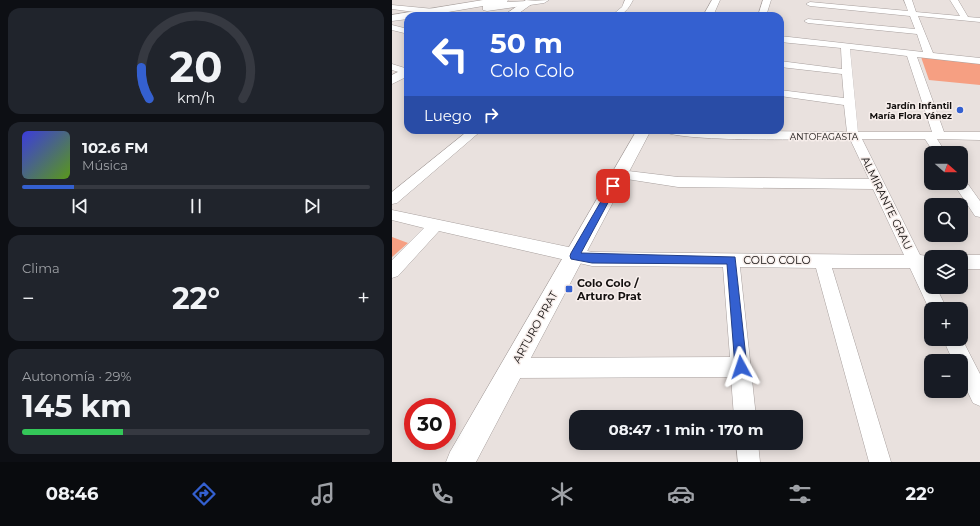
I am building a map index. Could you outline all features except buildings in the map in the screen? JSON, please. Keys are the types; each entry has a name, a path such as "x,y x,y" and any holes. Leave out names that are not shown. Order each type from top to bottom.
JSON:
{"main road":[{"path":"450,12 503,3 544,0"},
{"path":"503,3 519,9"},
{"path":"392,18 404,17"},
{"path":"392,24 404,22"}],"street":[{"path":"620,12 629,0"},
{"path":"710,12 716,0"},
{"path":"763,12 767,0"},
{"path":"854,0 855,8"},
{"path":"908,0 929,55"},
{"path":"954,0 965,18"},
{"path":"514,12 531,1"},
{"path":"807,31 810,2 855,8 980,20"},
{"path":"414,9 426,3"},
{"path":"392,7 428,12"},
{"path":"392,27 404,31"},
{"path":"784,38 807,31 920,32"},
{"path":"807,31 845,46 980,61"},
{"name":"ALMIRANTE GRAU","path":"845,46 850,123 854,136 878,184 923,262 936,302"},
{"path":"910,53 938,146"},
{"path":"784,64 846,72"},
{"path":"392,67 404,71"},
{"path":"392,80 404,74"},
{"path":"784,94 848,102"},
{"path":"392,199 471,134"},
{"name":"ARTURO PRAT","path":"460,462 642,134"},
{"name":"ANTOFAGASTA","path":"698,134 980,136"},
{"path":"620,174 678,182 878,184"},
{"path":"965,190 980,212"},
{"name":"COLO COLO","path":"392,215 592,259 923,262"},
{"path":"392,271 436,225"},
{"path":"731,260 744,410"},
{"path":"822,261 880,462"},
{"path":"968,262 980,262"},
{"path":"955,346 980,396"},
{"path":"512,368 741,367"},
{"path":"748,450 749,462"}],"shaded area":[{"path":"921,57 980,63 980,85 929,80"},
{"path":"392,237 408,243 392,257"}],"place":[{"name":"Jardín Infantil María Flora Yánez","path":"960,110"},
{"name":"Colo Colo / Arturo Prat","path":"569,289"}],"route":[{"path":"613,186 574,256 592,259 731,260 741,367"}]}
